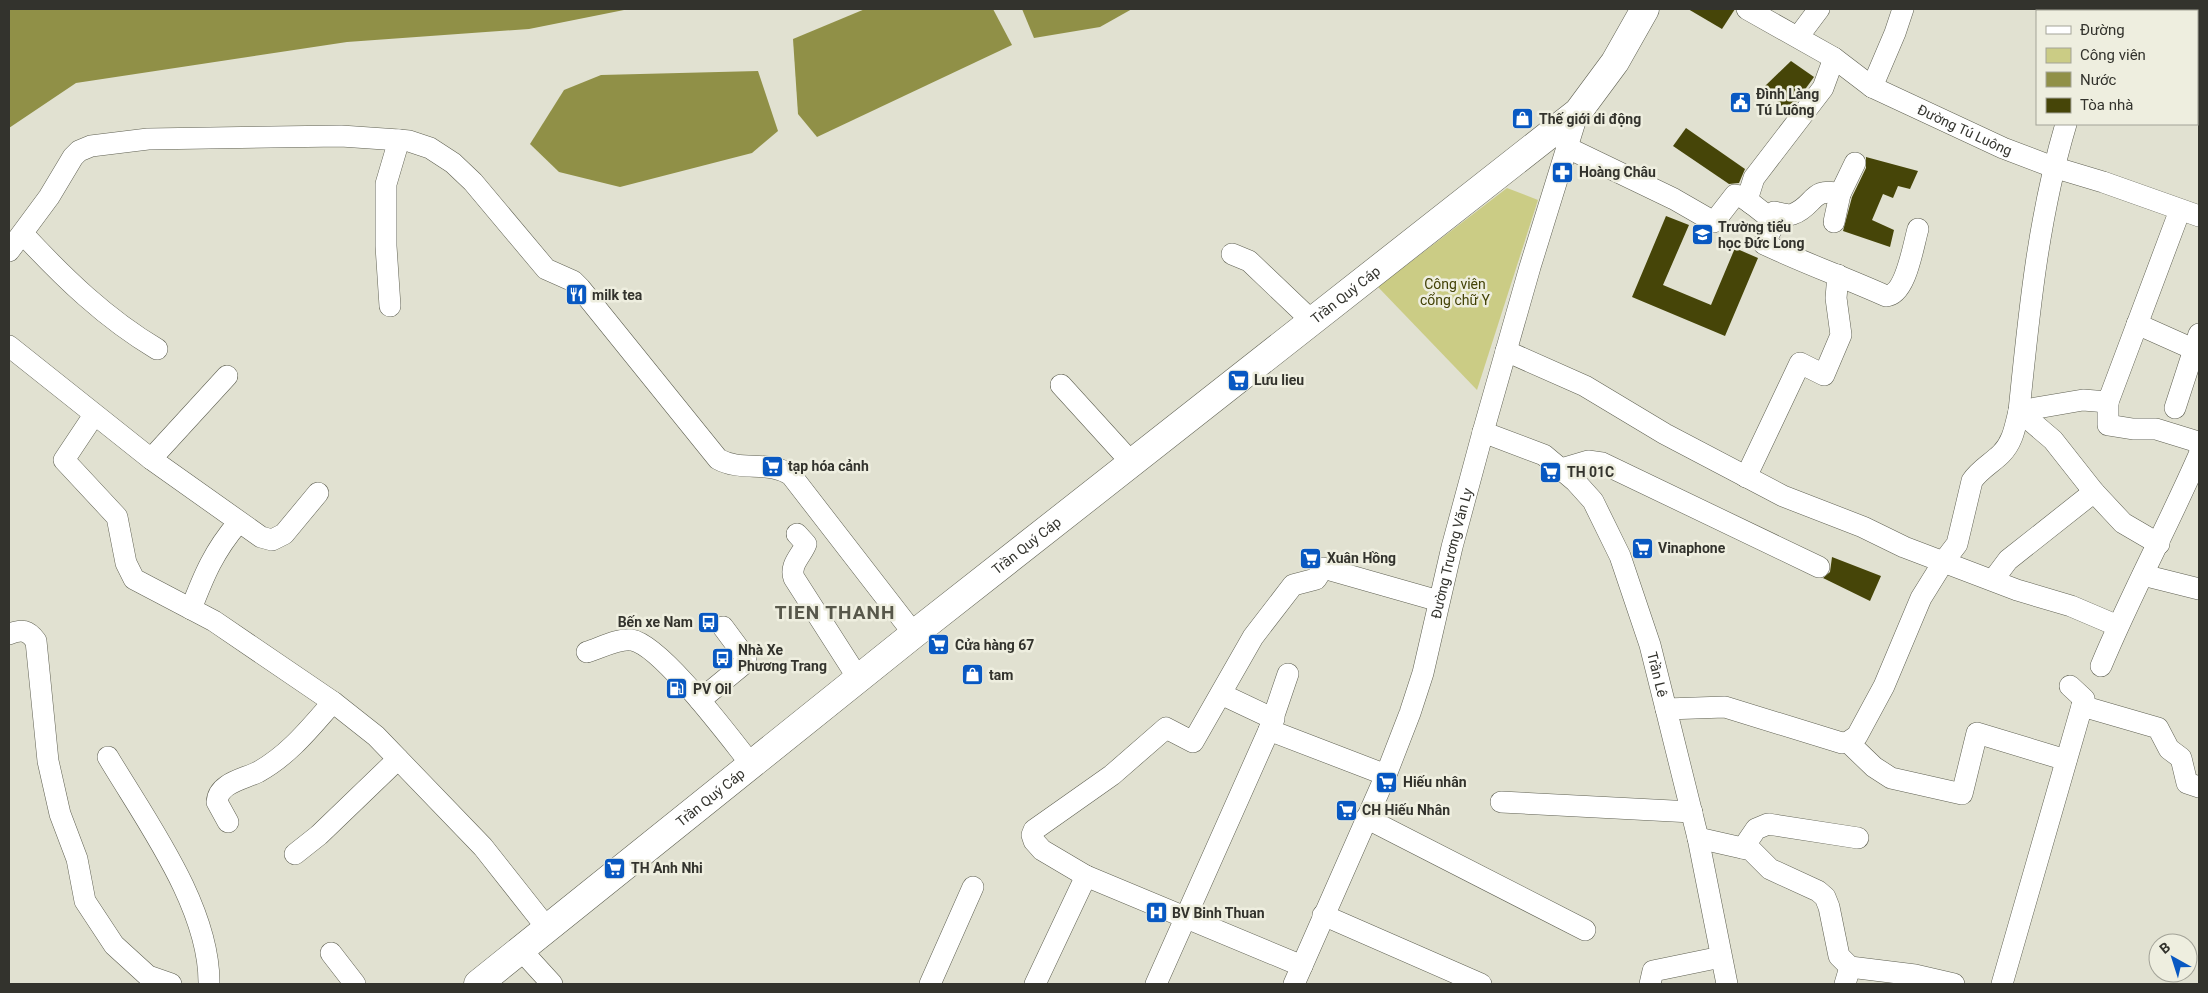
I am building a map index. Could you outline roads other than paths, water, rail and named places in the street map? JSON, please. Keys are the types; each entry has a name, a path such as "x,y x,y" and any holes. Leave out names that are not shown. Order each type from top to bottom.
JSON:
{"main road":[{"name":"Trần Quý Cáp","path":"478,984 858,678 1578,112 1615,62 1638,11"}],"street":[{"name":"Đường Tú Luông","path":"1747,9 1834,58 1872,87 2003,148 2053,168 2103,182 2190,213"},
{"path":"1798,37 1819,9"},
{"path":"1872,87 1896,33 1903,9"},
{"path":"1834,58 1823,88 1802,119 1754,178 1747,200 1775,222 1764,244 1806,264 1838,274 1886,296 1893,295 1901,288 1918,229"},
{"name":"Đường Trương Văn Ly","path":"1298,975 1386,775 1423,673 1439,601 1483,432 1566,147 1578,112"},
{"path":"1666,709 1725,707 1842,742 1848,742 1857,736 1880,692 1921,598 1957,544 1972,481 2007,447 2014,432 2019,411 2032,276 2053,168 2066,125"},
{"path":"9,251 49,197 73,157 79,150 91,146 148,140 341,136 409,141 430,148 453,163 473,182 546,269 573,281 580,288 718,459 732,465 778,468 791,475 914,634"},
{"path":"390,306 386,246 386,184 399,140"},
{"path":"1566,147 1674,199 1714,222 1735,195 1741,196 1752,204"},
{"path":"1834,222 1840,194 1855,163"},
{"path":"1771,219 1774,212 1792,215 1804,207 1812,197 1827,190 1840,194"},
{"path":"2190,213 2137,324 2108,402 2108,425 2133,429 2156,429 2195,441 2199,446"},
{"path":"23,234 73,288 95,302 124,330 157,349"},
{"path":"1232,254 1249,261 1312,321"},
{"path":"1746,477 1800,363 1824,375 1841,335 1836,298 1838,274"},
{"path":"2137,324 2196,341 2174,408"},
{"path":"9,346 151,459 238,523 261,537 272,540 284,534 318,493"},
{"path":"1506,351 1585,386 1665,434 1783,496 1863,527 1904,547 2071,606 2118,626"},
{"path":"151,459 227,376"},
{"path":"1060,385 1131,462"},
{"path":"2019,411 2083,400 2108,402"},
{"path":"2019,411 2053,440 2094,492 2124,523 2158,544"},
{"path":"94,415 64,460 116,517 126,563 134,579 214,621 334,702 376,736 483,847 547,928"},
{"name":"Trần Lê","path":"1483,432 1544,455 1561,469 1593,500 1620,556 1650,645 1692,812 1727,984"},
{"path":"2101,666 2118,626 2199,456"},
{"path":"1561,469 1588,461 1602,463 1819,567"},
{"path":"1993,580 2008,560 2094,492"},
{"path":"191,609 220,544 238,523"},
{"path":"797,534 806,546 793,566 794,578 858,678"},
{"path":"1298,975 1184,916 1086,876 1042,850 1034,841 1032,835 1034,830 1112,775 1166,728 1193,742 1253,638 1293,585 1316,579 1323,568 1439,601"},
{"path":"2143,575 2199,589"},
{"path":"700,700 744,663 746,658 723,627"},
{"path":"9,634 20,630 30,633 36,641 48,761 60,814 77,859 85,901 114,945 148,976 171,984"},
{"path":"588,652 626,640 637,642 658,657 700,700 751,764"},
{"path":"1156,984 1184,916 1272,724 1288,674"},
{"path":"2002,984 2084,699 2070,686"},
{"path":"1221,694 1272,724 1386,775"},
{"path":"228,822 217,802 224,787 274,762 294,746 334,702"},
{"path":"2082,706 2158,728 2169,750 2181,758 2193,785"},
{"path":"1848,742 1874,767 1891,778 1962,794 1977,733 2066,760"},
{"path":"108,756 179,874 206,947 209,984"},
{"path":"295,854 319,835 398,759"},
{"path":"1501,802 1692,812"},
{"path":"1366,818 1586,930"},
{"path":"1743,848 1756,829 1768,824 1858,838"},
{"path":"1698,838 1751,850 1770,869 1818,891 1825,897 1829,907 1838,956 1848,975 1914,975 1954,984"},
{"path":"1035,984 1086,876"},
{"path":"930,984 973,887"},
{"path":"1323,915 1482,984"},
{"path":"521,950 552,984"},
{"path":"331,953 355,984"},
{"path":"1650,984 1653,971 1721,957"}],"water":[{"path":"9,9 629,9 529,29 347,42 76,83 9,128"},
{"path":"865,9 993,9 1012,45 817,137 798,114 793,39"},
{"path":"1022,9 1132,9 1100,27 1034,38"},
{"path":"758,71 778,131 752,153 620,187 559,172 530,144 564,90 601,75"}],"place":[{"name":"Đình Làng Tú Luông","path":"1740,102"},
{"name":"Thế giới di động","path":"1523,119"},
{"name":"Hoàng Châu","path":"1563,172"},
{"name":"Trường tiểu học Đức Long","path":"1702,235"},
{"name":"milk tea","path":"576,295"},
{"name":"Lưu lieu","path":"1238,380"},
{"name":"tạp hóa cảnh","path":"772,466"},
{"name":"TH 01C","path":"1551,472"},
{"name":"Vinaphone","path":"1642,548"},
{"name":"Xuân Hồng","path":"1311,558"},
{"name":"Bến xe Nam","path":"709,622"},
{"name":"Cửa hàng 67","path":"939,645"},
{"name":"Nhà Xe Phương Trang","path":"722,658"},
{"name":"tam","path":"973,675"},
{"name":"PV Oil","path":"677,689"},
{"name":"Hiếu nhân","path":"1387,782"},
{"name":"CH Hiếu Nhân","path":"1346,810"},
{"name":"TH Anh Nhi","path":"615,868"},
{"name":"BV Binh Thuan","path":"1156,913"}],"district":[{"name":"TIEN THANH","path":"835,612"}],"park label":[{"name":"Công viên cổng chữ Y","path":"1455,292"}]}
